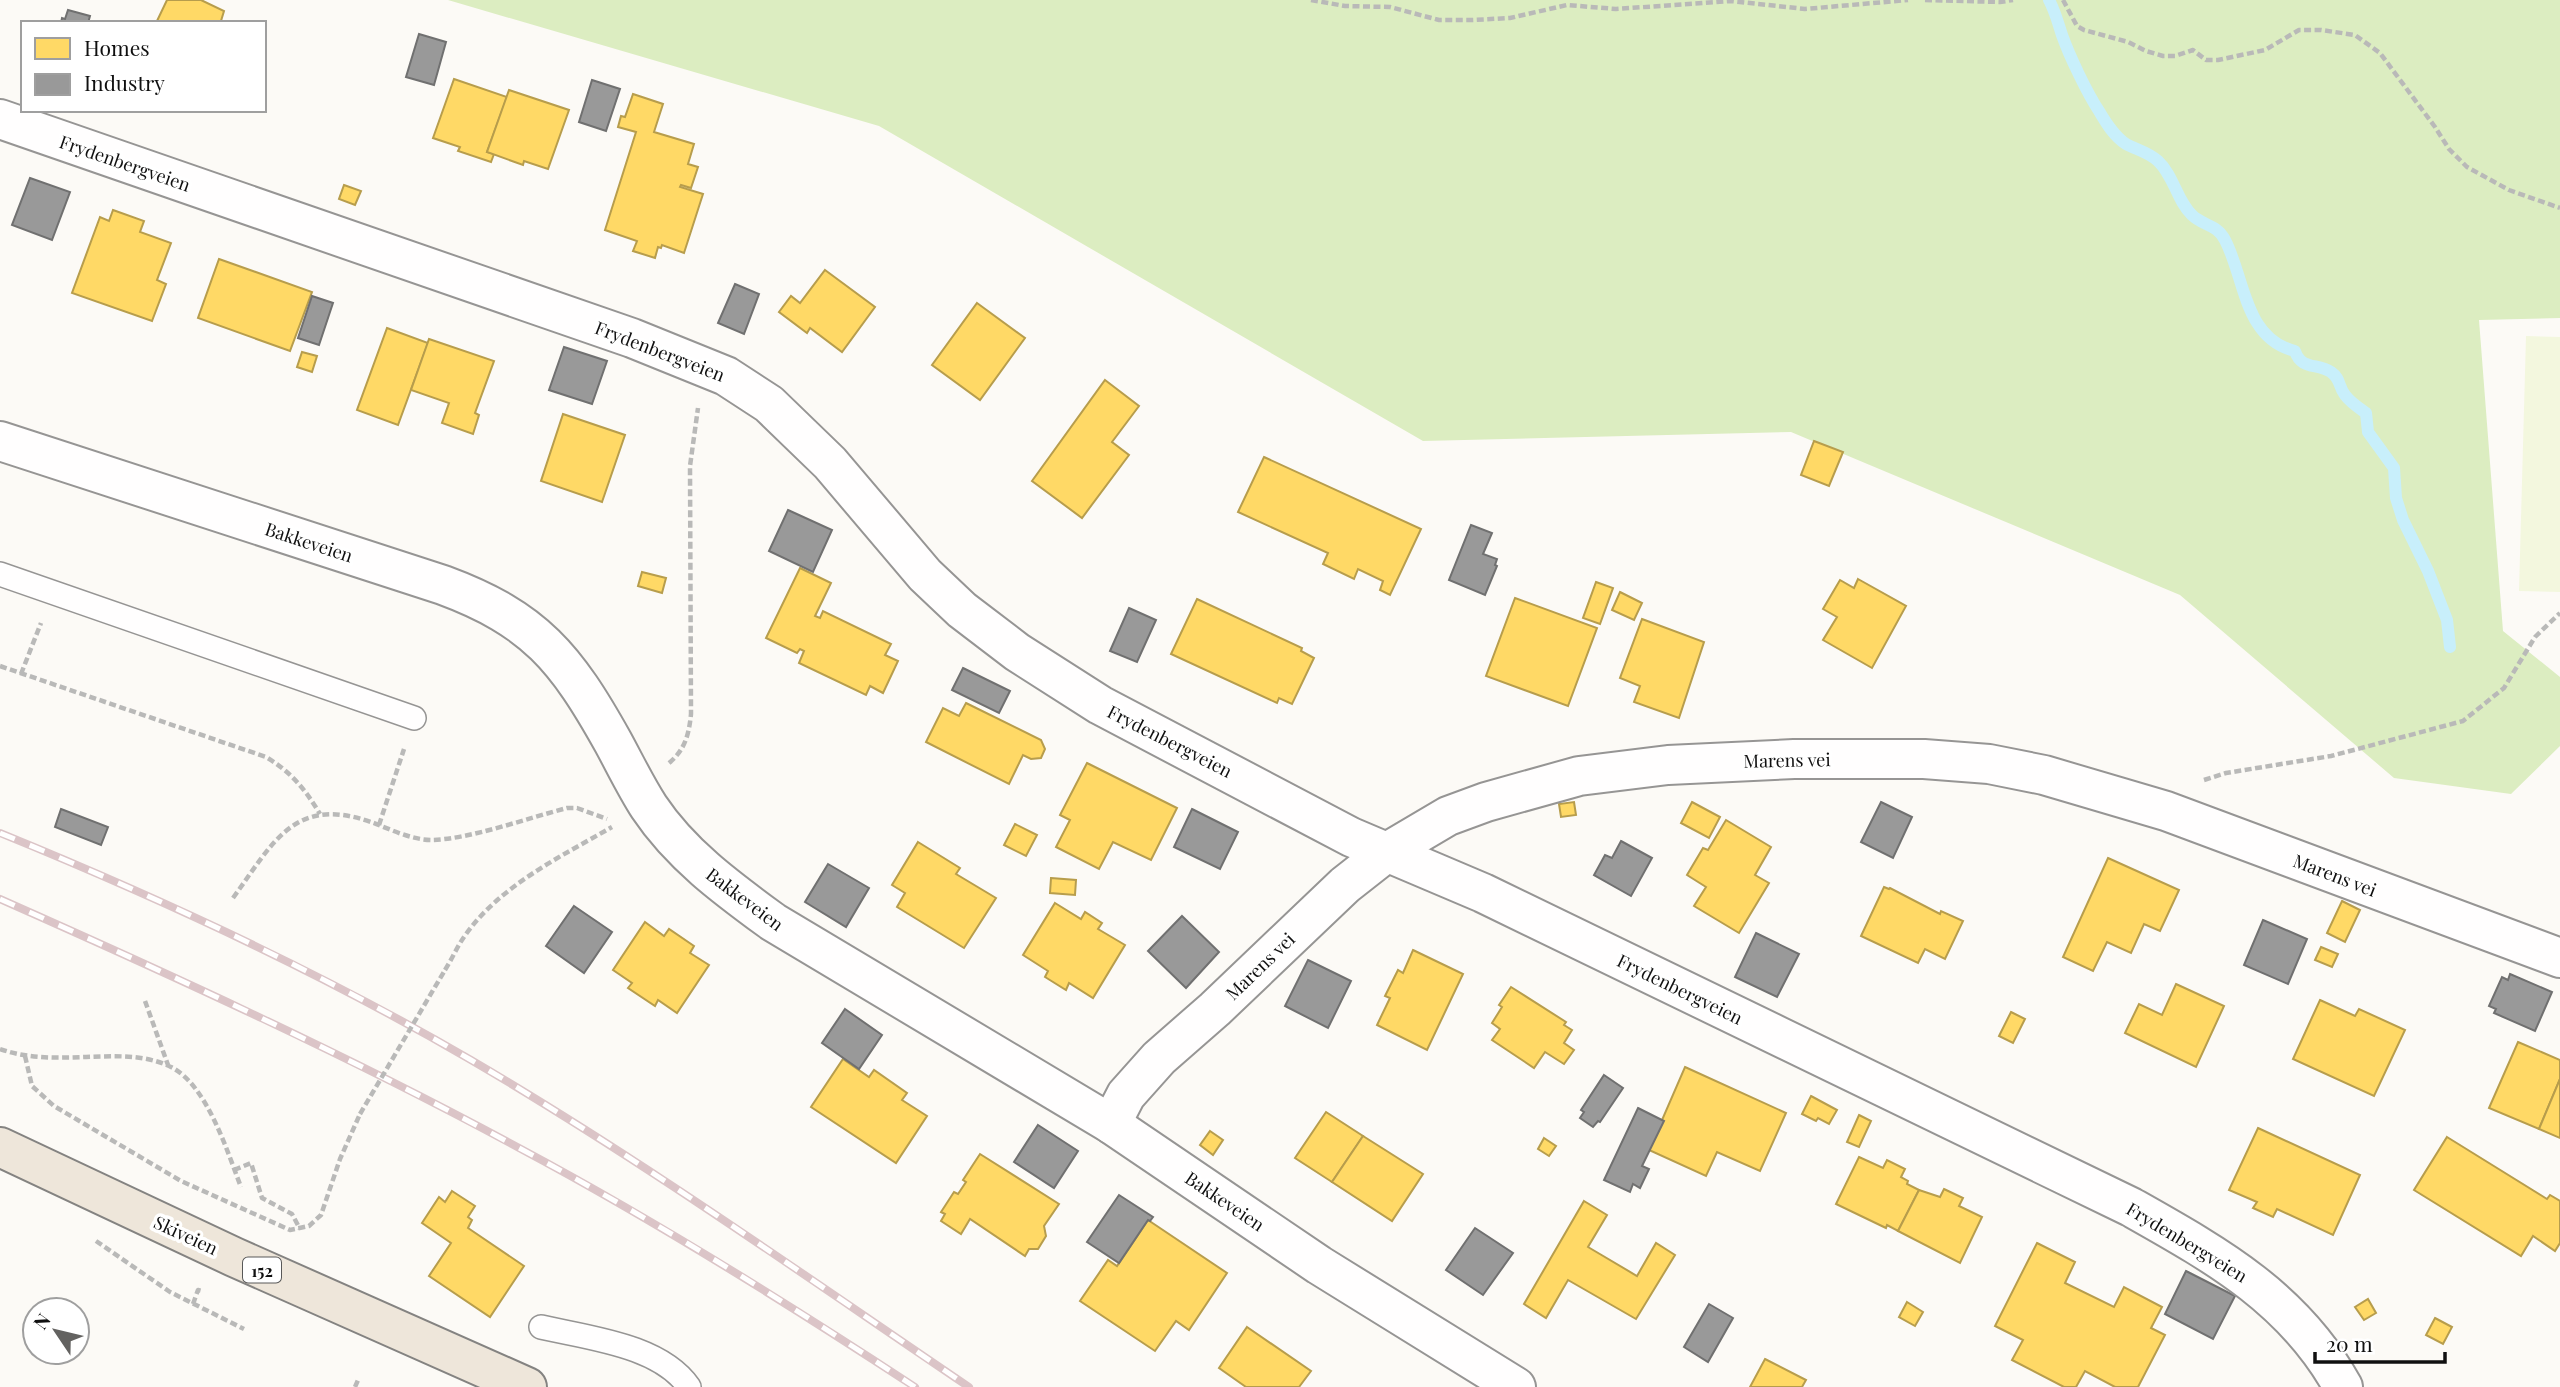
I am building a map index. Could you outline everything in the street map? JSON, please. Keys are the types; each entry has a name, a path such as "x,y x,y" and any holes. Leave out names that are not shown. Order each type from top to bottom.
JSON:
{"main road":[{"name":"Skiveien","path":"0,1147 234,1257 527,1387"}],"street":[{"name":"Frydenbergveien","path":"0,119 632,338 703,366 749,389 787,418 830,463 925,575 962,610 1017,652 1100,705 1350,837 1483,893 2131,1207 2204,1248 2251,1279 2328,1359 2343,1387"},
{"name":"Bakkeveien","path":"0,441 443,585 494,606 534,633 564,666 595,710 649,808 684,850 722,886 773,922 1111,1124 1319,1265 1516,1387"},
{"name":"Marens vei","path":"1111,1124 1126,1095 1159,1058 1215,1009 1345,885 1387,852 1448,816 1486,802 1579,776 1668,765 1794,759 1924,759 1989,764 2044,775 2166,811 2560,958"}],"lane":[{"path":"0,574 51,594 414,718"},
{"path":"541,1327 654,1356 673,1368 689,1387"}],"path":[{"path":"1311,0 1345,6 1390,7 1439,20 1472,20 1510,18 1567,5 1616,9 1731,1 1805,9 1908,0"},
{"path":"1925,0 2013,0"},
{"path":"2063,0 2077,26 2084,30 2128,42 2163,56 2175,56 2193,50 2206,60 2218,60 2265,50 2299,30 2355,34 2380,52 2449,149 2467,167 2509,190 2560,208"},
{"path":"636,785 673,760 682,750 689,731 690,466 702,391 703,366"},
{"path":"21,674 51,594"},
{"path":"2166,811 2197,783 2207,778 2331,756 2463,721 2504,688 2535,637 2560,613"},
{"path":"0,666 266,757 295,778 320,814"},
{"path":"380,825 414,718"},
{"path":"25,1056 32,1086 54,1106 181,1181 282,1228 300,1229 315,1222 325,1209 340,1159 360,1114 464,936 486,911 511,889 555,859 616,825 587,811 567,808 487,830 431,840 401,834 354,816 320,814 291,827 278,839 233,898"},
{"path":"145,1001 169,1066"},
{"path":"0,1049 25,1056 47,1058 125,1056 149,1060 178,1071 196,1088 206,1105 241,1187"},
{"path":"234,1170 251,1163 261,1198 292,1214 300,1229"},
{"path":"91,1237 150,1279 192,1304 244,1329"},
{"path":"192,1304 198,1290 203,1292"},
{"path":"355,1387 358,1380"}],"green space":[{"path":"448,0 2560,0 2560,318 2479,320 2503,631 2560,677 2560,746 2511,794 2394,778 2180,595 1791,432 1423,441 879,126"},
{"path":"2526,336 2560,337 2560,592 2519,591"}],"building: Homes":[{"path":"167,0 201,0 224,11 221,21 157,21"},
{"path":"454,79 507,97 487,152 494,154 491,162 458,151 460,147 433,138"},
{"path":"509,90 569,110 548,169 524,161 523,165 487,152"},
{"path":"633,94 663,104 654,132 694,144 688,164 698,167 691,188 680,187 703,194 684,253 662,245 661,248 658,247 655,258 633,251 637,241 605,230 636,132 618,127 621,116 625,117"},
{"path":"344,185 361,191 355,205 339,199"},
{"path":"113,210 144,221 140,232 171,243 157,280 166,284 152,321 72,293 100,217 109,221"},
{"path":"219,259 312,292 290,351 198,318"},
{"path":"825,270 875,307 842,352 810,328 807,333 779,312 791,296 800,303"},
{"path":"977,303 1025,338 980,400 932,365"},
{"path":"387,328 428,343 398,425 357,410"},
{"path":"429,339 494,361 475,413 479,415 473,434 442,423 449,403 411,390"},
{"path":"302,352 317,356 312,372 297,367"},
{"path":"1105,380 1139,406 1112,442 1129,455 1082,518 1032,481"},
{"path":"563,414 625,435 602,502 541,481"},
{"path":"1814,441 1843,452 1829,486 1801,475"},
{"path":"1264,457 1421,529 1390,595 1380,590 1383,581 1358,569 1354,579 1323,564 1328,553 1238,512"},
{"path":"800,568 831,583 815,616 820,618 823,611 891,644 885,655 898,661 883,693 870,686 866,695 799,663 804,651 800,649 797,653 766,638"},
{"path":"642,572 666,578 662,593 638,586"},
{"path":"1858,579 1906,606 1872,668 1823,640 1837,617 1823,609 1840,580 1854,588"},
{"path":"1596,582 1613,588 1600,624 1583,618"},
{"path":"1620,592 1642,603 1634,620 1612,610"},
{"path":"1515,598 1597,628 1568,706 1486,676"},
{"path":"1197,599 1302,648 1301,651 1314,658 1292,704 1279,698 1277,703 1171,654"},
{"path":"1642,619 1704,642 1679,718 1634,702 1640,686 1620,678"},
{"path":"966,703 1041,740 1045,749 1041,758 1031,759 1023,755 1009,784 926,742 943,708 959,716"},
{"path":"1087,763 1177,808 1151,860 1113,842 1099,869 1056,847 1070,820 1060,815"},
{"path":"1574,802 1576,815 1561,817 1559,804"},
{"path":"1692,802 1720,817 1709,838 1681,823"},
{"path":"1726,820 1771,847 1755,875 1769,883 1739,933 1694,906 1706,887 1687,875 1703,848 1708,850"},
{"path":"1015,824 1037,835 1026,856 1004,845"},
{"path":"918,842 960,868 956,874 996,898 964,948 897,907 905,893 892,885"},
{"path":"2108,858 2179,890 2160,931 2144,924 2131,953 2107,942 2093,971 2063,957"},
{"path":"1051,878 1076,880 1075,895 1050,893"},
{"path":"1884,887 1940,914 1941,911 1963,921 1945,959 1925,949 1918,963 1861,936"},
{"path":"2342,901 2360,910 2345,942 2327,933"},
{"path":"1055,903 1081,919 1085,912 1102,923 1098,929 1125,945 1093,998 1069,983 1066,990 1045,977 1048,971 1023,955"},
{"path":"645,922 664,936 669,929 694,946 690,953 709,965 677,1013 658,1000 655,1006 628,988 632,983 613,970"},
{"path":"2321,947 2338,954 2332,967 2315,960"},
{"path":"1413,950 1463,974 1427,1050 1377,1025 1390,998 1385,996 1398,970 1403,973"},
{"path":"2176,984 2224,1006 2196,1067 2125,1033 2139,1004 2162,1015"},
{"path":"1511,987 1566,1022 1564,1025 1572,1030 1564,1043 1574,1050 1564,1064 1545,1052 1534,1068 1492,1040 1500,1029 1492,1023 1502,1007 1499,1005"},
{"path":"2320,1000 2355,1016 2359,1009 2405,1030 2374,1096 2293,1059"},
{"path":"2011,1012 2025,1019 2013,1043 1999,1036"},
{"path":"2518,1042 2560,1060 2560,1079 2539,1129 2489,1108"},
{"path":"843,1059 869,1077 874,1070 907,1093 902,1100 927,1116 896,1163 811,1107"},
{"path":"1685,1067 1786,1113 1760,1171 1717,1152 1706,1176 1649,1150"},
{"path":"2560,1079 2560,1138 2539,1129"},
{"path":"1811,1096 1837,1110 1829,1124 1802,1114"},
{"path":"1326,1112 1363,1136 1332,1182 1295,1158"},
{"path":"1859,1115 1871,1121 1859,1147 1847,1142"},
{"path":"2258,1128 2360,1175 2333,1235 2277,1209 2273,1217 2253,1208 2257,1202 2229,1190"},
{"path":"1210,1131 1223,1140 1213,1155 1200,1145"},
{"path":"1363,1136 1423,1174 1392,1221 1332,1182"},
{"path":"2447,1137 2547,1199 2550,1195 2560,1201 2560,1243 2555,1251 2533,1236 2521,1256 2414,1190"},
{"path":"1544,1138 1556,1146 1549,1156 1538,1149"},
{"path":"980,1154 1059,1204 1044,1226 1046,1236 1038,1249 1029,1249 1025,1256 970,1219 961,1234 941,1221 945,1214 941,1212 954,1192 958,1194 966,1182 963,1180"},
{"path":"1859,1157 1883,1168 1887,1160 1905,1169 1901,1177 1908,1181 1907,1184 1919,1190 1898,1231 1836,1204"},
{"path":"1944,1189 1963,1198 1959,1206 1982,1217 1960,1263 1898,1231 1919,1190 1940,1197"},
{"path":"452,1191 475,1206 468,1217 472,1220 468,1228 524,1266 490,1317 429,1276 451,1243 422,1223 439,1197 445,1202"},
{"path":"1584,1201 1607,1215 1588,1247 1637,1276 1656,1243 1675,1255 1636,1319 1568,1280 1546,1318 1524,1304"},
{"path":"1148,1220 1227,1273 1189,1330 1176,1321 1155,1351 1080,1301 1108,1260 1117,1266"},
{"path":"2037,1243 2075,1262 2065,1283 2114,1307 2124,1287 2162,1307 2151,1328 2165,1335 2138,1387 2115,1387 2085,1371 2076,1387 2064,1387 2012,1360 2023,1340 1995,1326"},
{"path":"2368,1299 2376,1313 2364,1320 2355,1307"},
{"path":"1907,1302 1923,1312 1915,1326 1899,1317"},
{"path":"2435,1318 2452,1327 2443,1344 2426,1335"},
{"path":"1247,1327 1311,1371 1299,1387 1246,1387 1219,1368"},
{"path":"1765,1359 1806,1380 1802,1387 1750,1387"}],"building: Industry":[{"path":"68,10 90,16 89,21 61,21 62,18 65,19"},
{"path":"419,34 446,42 434,85 406,77"},
{"path":"592,80 620,89 606,131 579,122"},
{"path":"30,178 70,192 52,240 12,225"},
{"path":"735,284 759,294 744,334 718,323"},
{"path":"312,296 333,303 319,345 298,338"},
{"path":"564,347 607,361 592,404 549,390"},
{"path":"788,510 832,530 813,572 769,551"},
{"path":"1471,525 1492,533 1483,554 1497,559 1497,566 1485,595 1449,580"},
{"path":"1129,608 1156,620 1137,662 1110,651"},
{"path":"963,668 1010,691 999,713 952,690"},
{"path":"1881,802 1912,817 1893,858 1861,842"},
{"path":"61,809 108,827 101,845 55,827"},
{"path":"1192,809 1238,832 1220,869 1174,847"},
{"path":"1621,841 1652,858 1631,896 1594,875 1605,855 1612,858"},
{"path":"828,864 869,888 846,927 805,902"},
{"path":"574,906 612,932 584,973 546,946"},
{"path":"1182,916 1219,952 1186,988 1148,951"},
{"path":"2263,920 2307,939 2288,984 2244,965"},
{"path":"1756,933 1799,954 1777,997 1735,977"},
{"path":"1308,960 1351,981 1328,1028 1285,1006"},
{"path":"2510,974 2552,992 2535,1031 2494,1013 2496,1009 2489,1006 2502,977 2508,980"},
{"path":"845,1009 882,1035 859,1069 822,1043"},
{"path":"1604,1075 1623,1088 1600,1122 1593,1127 1580,1118 1584,1112 1581,1110"},
{"path":"1638,1108 1664,1121 1642,1166 1649,1169 1640,1188 1633,1184 1630,1192 1604,1180"},
{"path":"1038,1125 1078,1151 1054,1188 1014,1162"},
{"path":"1119,1195 1153,1217 1148,1220 1119,1263 1087,1242"},
{"path":"1475,1228 1513,1253 1483,1295 1446,1270"},
{"path":"2186,1271 2235,1296 2213,1339 2165,1314"},
{"path":"1709,1304 1733,1318 1708,1362 1684,1347"}],"waterway":[{"path":"2049,0 2074,63 2104,120 2122,141 2158,161 2187,209 2196,219 2222,235 2232,255 2248,305 2265,334 2278,344 2295,351 2305,364 2331,372 2347,398 2366,413 2368,432 2394,468 2396,498 2447,620 2450,647"}],"railway":[{"path":"0,833 240,938 471,1060 660,1178 969,1387"},
{"path":"0,899 263,1019 393,1082 521,1149 721,1263 915,1387"}]}
